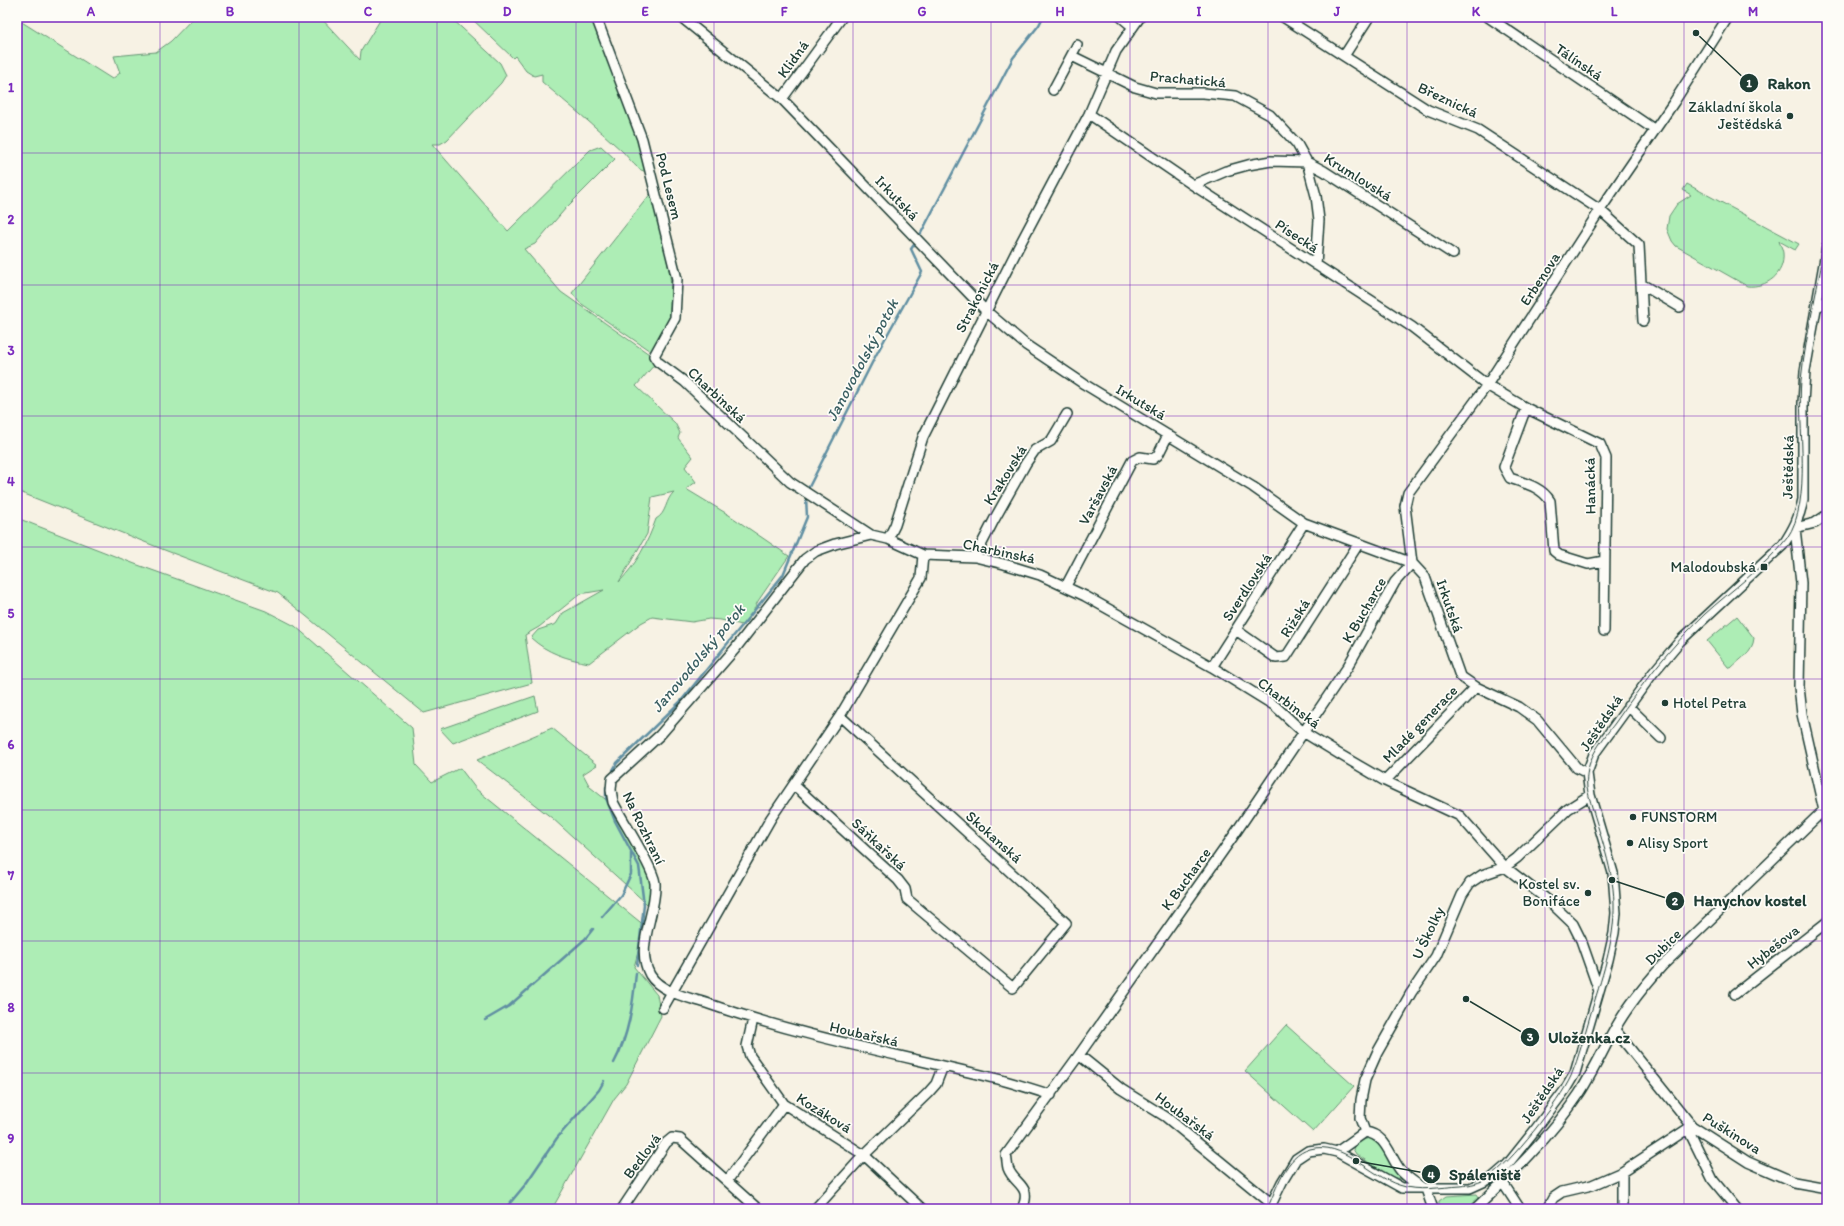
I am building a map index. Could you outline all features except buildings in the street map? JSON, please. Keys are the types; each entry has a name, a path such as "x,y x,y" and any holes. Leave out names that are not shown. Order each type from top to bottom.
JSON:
{"street":[{"name":"Pod Lesem","path":"596,17 642,139 677,279 675,318 654,356 658,362"},
{"name":"Irkutská","path":"681,17 782,99 986,311 1026,345 1084,384 1253,487 1304,523 1412,563 1425,576 1460,676 1476,687 1519,707 1538,720 1577,768 1587,773"},
{"name":"Klidná","path":"782,99 842,17"},
{"path":"1121,17 1133,27"},
{"name":"Strakonická","path":"888,539 895,525 923,437 986,311 1089,114 1116,51 1140,17"},
{"name":"Březnická","path":"1283,17 1428,110 1478,130 1600,210 1639,244 1643,321"},
{"path":"1344,56 1369,17"},
{"name":"Tálínská","path":"1488,17 1655,130"},
{"name":"Erbenova","path":"1412,563 1405,506 1408,493 1487,385 1600,210 1655,130 1728,17"},
{"path":"1054,90 1077,45"},
{"path":"1072,56 1106,74"},
{"name":"Prachatická","path":"1106,74 1135,87 1156,93 1203,93 1234,96 1270,115 1297,144 1307,162 1317,204 1319,220 1316,264"},
{"name":"Písecká","path":"1089,114 1193,185 1412,327 1487,385"},
{"name":"Krumlovská","path":"1193,185 1226,171 1248,165 1271,161 1307,162 1324,170 1452,254"},
{"name":"Ještědská","path":"1337,1152 1402,1188 1470,1188 1492,1178 1507,1165 1565,1090 1575,1073 1608,960 1616,913 1613,873 1590,795 1587,773 1594,754 1653,673 1680,641 1783,545 1794,528 1801,512 1803,499 1803,403 1805,371 1827,247"},
{"path":"1641,284 1680,307"},
{"path":"1816,308 1827,301"},
{"name":"Charbinská","path":"658,362 685,382 790,482 871,534"},
{"name":"Hanácká","path":"1487,385 1526,408 1589,437 1600,444 1604,450 1606,458 1604,631"},
{"path":"1526,408 1504,467 1506,474 1510,478 1542,491 1548,496 1550,501 1554,551 1588,564 1604,561"},
{"name":"Krakovská","path":"975,557 1026,463 1035,450 1051,441 1067,414"},
{"name":"Varšavská","path":"1066,586 1132,461 1140,457 1153,459 1158,455 1168,435"},
{"path":"1827,515 1815,523 1794,528 1801,583 1800,694 1802,714 1825,809 1827,824"},
{"name":"Sverdlovská","path":"1212,667 1304,523"},
{"path":"871,534 888,539"},
{"name":"Na Rozhraní","path":"673,992 658,985 651,977 645,966 644,948 655,898 655,882 649,866 613,802 611,790 612,779 660,734 735,650 805,559 816,551 871,534"},
{"name":"Charbinská","path":"888,539 923,555 975,557 1040,575 1066,586 1212,667 1275,706 1303,732 1385,781 1460,816 1505,867 1549,900 1573,924 1581,940 1598,991"},
{"name":"Rižská","path":"1236,630 1276,658 1286,657 1359,543"},
{"path":"663,1008 772,818 840,716 921,578 923,555"},
{"name":"K Bucharce","path":"1022,1209 1026,1197 1023,1186 1008,1169 1006,1155 1079,1055 1232,838 1347,668 1396,582 1412,563"},
{"name":"Mladé generace","path":"1385,781 1476,687"},
{"path":"1628,706 1661,738"},
{"name":"Skokanská","path":"840,716 1066,923 1013,988"},
{"name":"Sáňkařská","path":"794,785 898,880 905,889 907,898 1013,988"},
{"name":"U Školky","path":"1365,1132 1360,1118 1361,1100 1365,1080 1377,1053 1411,993 1436,956 1462,895 1470,883 1482,875 1505,867 1517,858 1568,809 1590,795"},
{"name":"Dubice","path":"1615,1030 1632,1002 1662,966 1825,809"},
{"name":"Hybešova","path":"1735,994 1827,922"},
{"name":"Houbařská","path":"673,992 752,1019 822,1039 943,1066 1051,1094"},
{"name":"Kozáková","path":"752,1019 747,1046 750,1056 784,1104 864,1154 922,1209"},
{"name":"Ještědská","path":"1475,1209 1502,1183 1562,1117 1580,1093 1615,1030"},
{"name":"Puškinova","path":"1615,1030 1690,1127 1748,1162 1794,1182 1827,1188"},
{"name":"Houbařská","path":"1079,1055 1121,1089 1166,1117 1270,1206"},
{"path":"814,1209 864,1154 928,1093 936,1084 943,1066"},
{"path":"727,1181 784,1104"},
{"path":"1547,1209 1553,1198 1562,1192 1592,1185 1622,1172 1690,1127 1713,1180 1737,1209"},
{"path":"1270,1206 1296,1159 1308,1151 1324,1149 1337,1152 1365,1132 1374,1133 1385,1143 1402,1171 1412,1182 1426,1189 1434,1209"},
{"name":"Bedlová","path":"622,1209 666,1143 672,1138 680,1139 758,1209"},
{"path":"1622,1172 1622,1209"},
{"path":"1502,1183 1520,1209"}],"green space":[{"path":"194,17 320,17 360,60 361,51 382,17 450,17 500,63 506,75 501,83 447,140 440,144 432,144 508,231 590,150 601,146 615,159 566,208 535,244 524,249 561,292 649,354 655,364 636,386 675,423 680,433 678,438 693,457 685,467 696,482 686,489 729,515 789,556 758,601 748,621 742,625 721,620 709,619 692,622 652,617 641,623 589,663 558,655 544,648 531,638 538,630 556,624 563,613 604,590 580,594 539,627 525,635 532,683 424,713 278,593 167,551 17,491 17,19 112,79 120,73 114,56 156,52 171,41","holes":["674,492 664,510 656,519 641,553 619,582 647,534 652,497"]},
{"path":"470,17 595,17 617,85 640,136 648,172 637,167 612,142 542,82 542,74 534,76 526,71 515,56 513,58"},
{"path":"1687,184 1799,244 1795,250 1779,241 1783,252 1783,261 1778,273 1773,278 1761,285 1747,286 1676,246 1667,229 1669,216 1677,204 1691,195 1683,190"},
{"path":"651,193 661,229 670,275 671,290 669,322 653,353 579,302 572,293"},
{"path":"17,518 135,564 266,611 295,626 412,728 416,765 432,782 460,768 476,789 645,926 634,967 657,995 661,1016 626,1084 614,1099 552,1209 17,1209"},
{"path":"1737,616 1754,638 1749,651 1731,668 1728,667 1707,641"},
{"path":"535,696 538,711 453,743 440,729"},
{"path":"552,728 597,765 583,774 590,787 610,803 640,855 650,877 652,895 647,904 552,818 477,760"},
{"path":"1286,1025 1354,1086 1313,1132 1245,1071"},
{"path":"1369,1138 1377,1139 1407,1181 1389,1176 1356,1154 1353,1149 1355,1143"},
{"path":"1477,1194 1479,1197 1466,1209 1439,1209 1439,1201 1446,1196"}],"waterway":[{"name":"Janovodolský potok","path":"920,235 1013,58 1039,25 1043,17"},
{"name":"Janovodolský potok","path":"808,489 876,355 922,272 911,249 916,242"},
{"name":"Janovodolský potok","path":"793,551 807,517 806,497"},
{"name":"Janovodolský potok","path":"613,770 617,763 681,701 783,575 792,553"},
{"name":"Janovodolský potok","path":"606,787 606,798 615,821 639,866 644,905 637,965"},
{"path":"1821,820 1827,848"},
{"path":"602,917 621,895 631,874 631,853"},
{"path":"485,1020 509,1006 585,939 593,929"},
{"name":"Janovodolský potok","path":"614,1063 627,1030 632,1008 636,973"},
{"name":"Janovodolský potok","path":"505,1209 525,1185 557,1138 599,1090 604,1081"}],"tram line":[{"path":"1267,1209 1278,1183 1288,1166 1294,1158 1310,1149 1322,1148 1345,1154 1388,1180 1406,1187 1422,1189 1475,1184 1488,1178 1509,1160 1546,1116 1565,1087 1571,1076 1603,974 1610,946 1614,918 1611,874 1587,788 1588,769 1594,753 1599,745 1646,680 1668,653 1705,614 1748,578 1779,548 1787,538 1795,522 1800,504 1802,484 1801,380 1806,343 1827,232"}],"place":[{"name":"Rakon","path":"1696,33"},
{"name":"Základní škola Ještědská","path":"1790,116"},
{"name":"Malodoubská","path":"1764,567"},
{"name":"Hotel Petra","path":"1665,703"},
{"name":"FUNSTORM","path":"1633,817"},
{"name":"Alisy Sport","path":"1630,843"},
{"name":"Hanychov kostel","path":"1612,880"},
{"name":"Kostel sv. Bonifáce","path":"1588,893"},
{"name":"Uloženka.cz","path":"1466,999"},
{"name":"Spáleniště","path":"1356,1161"}]}
